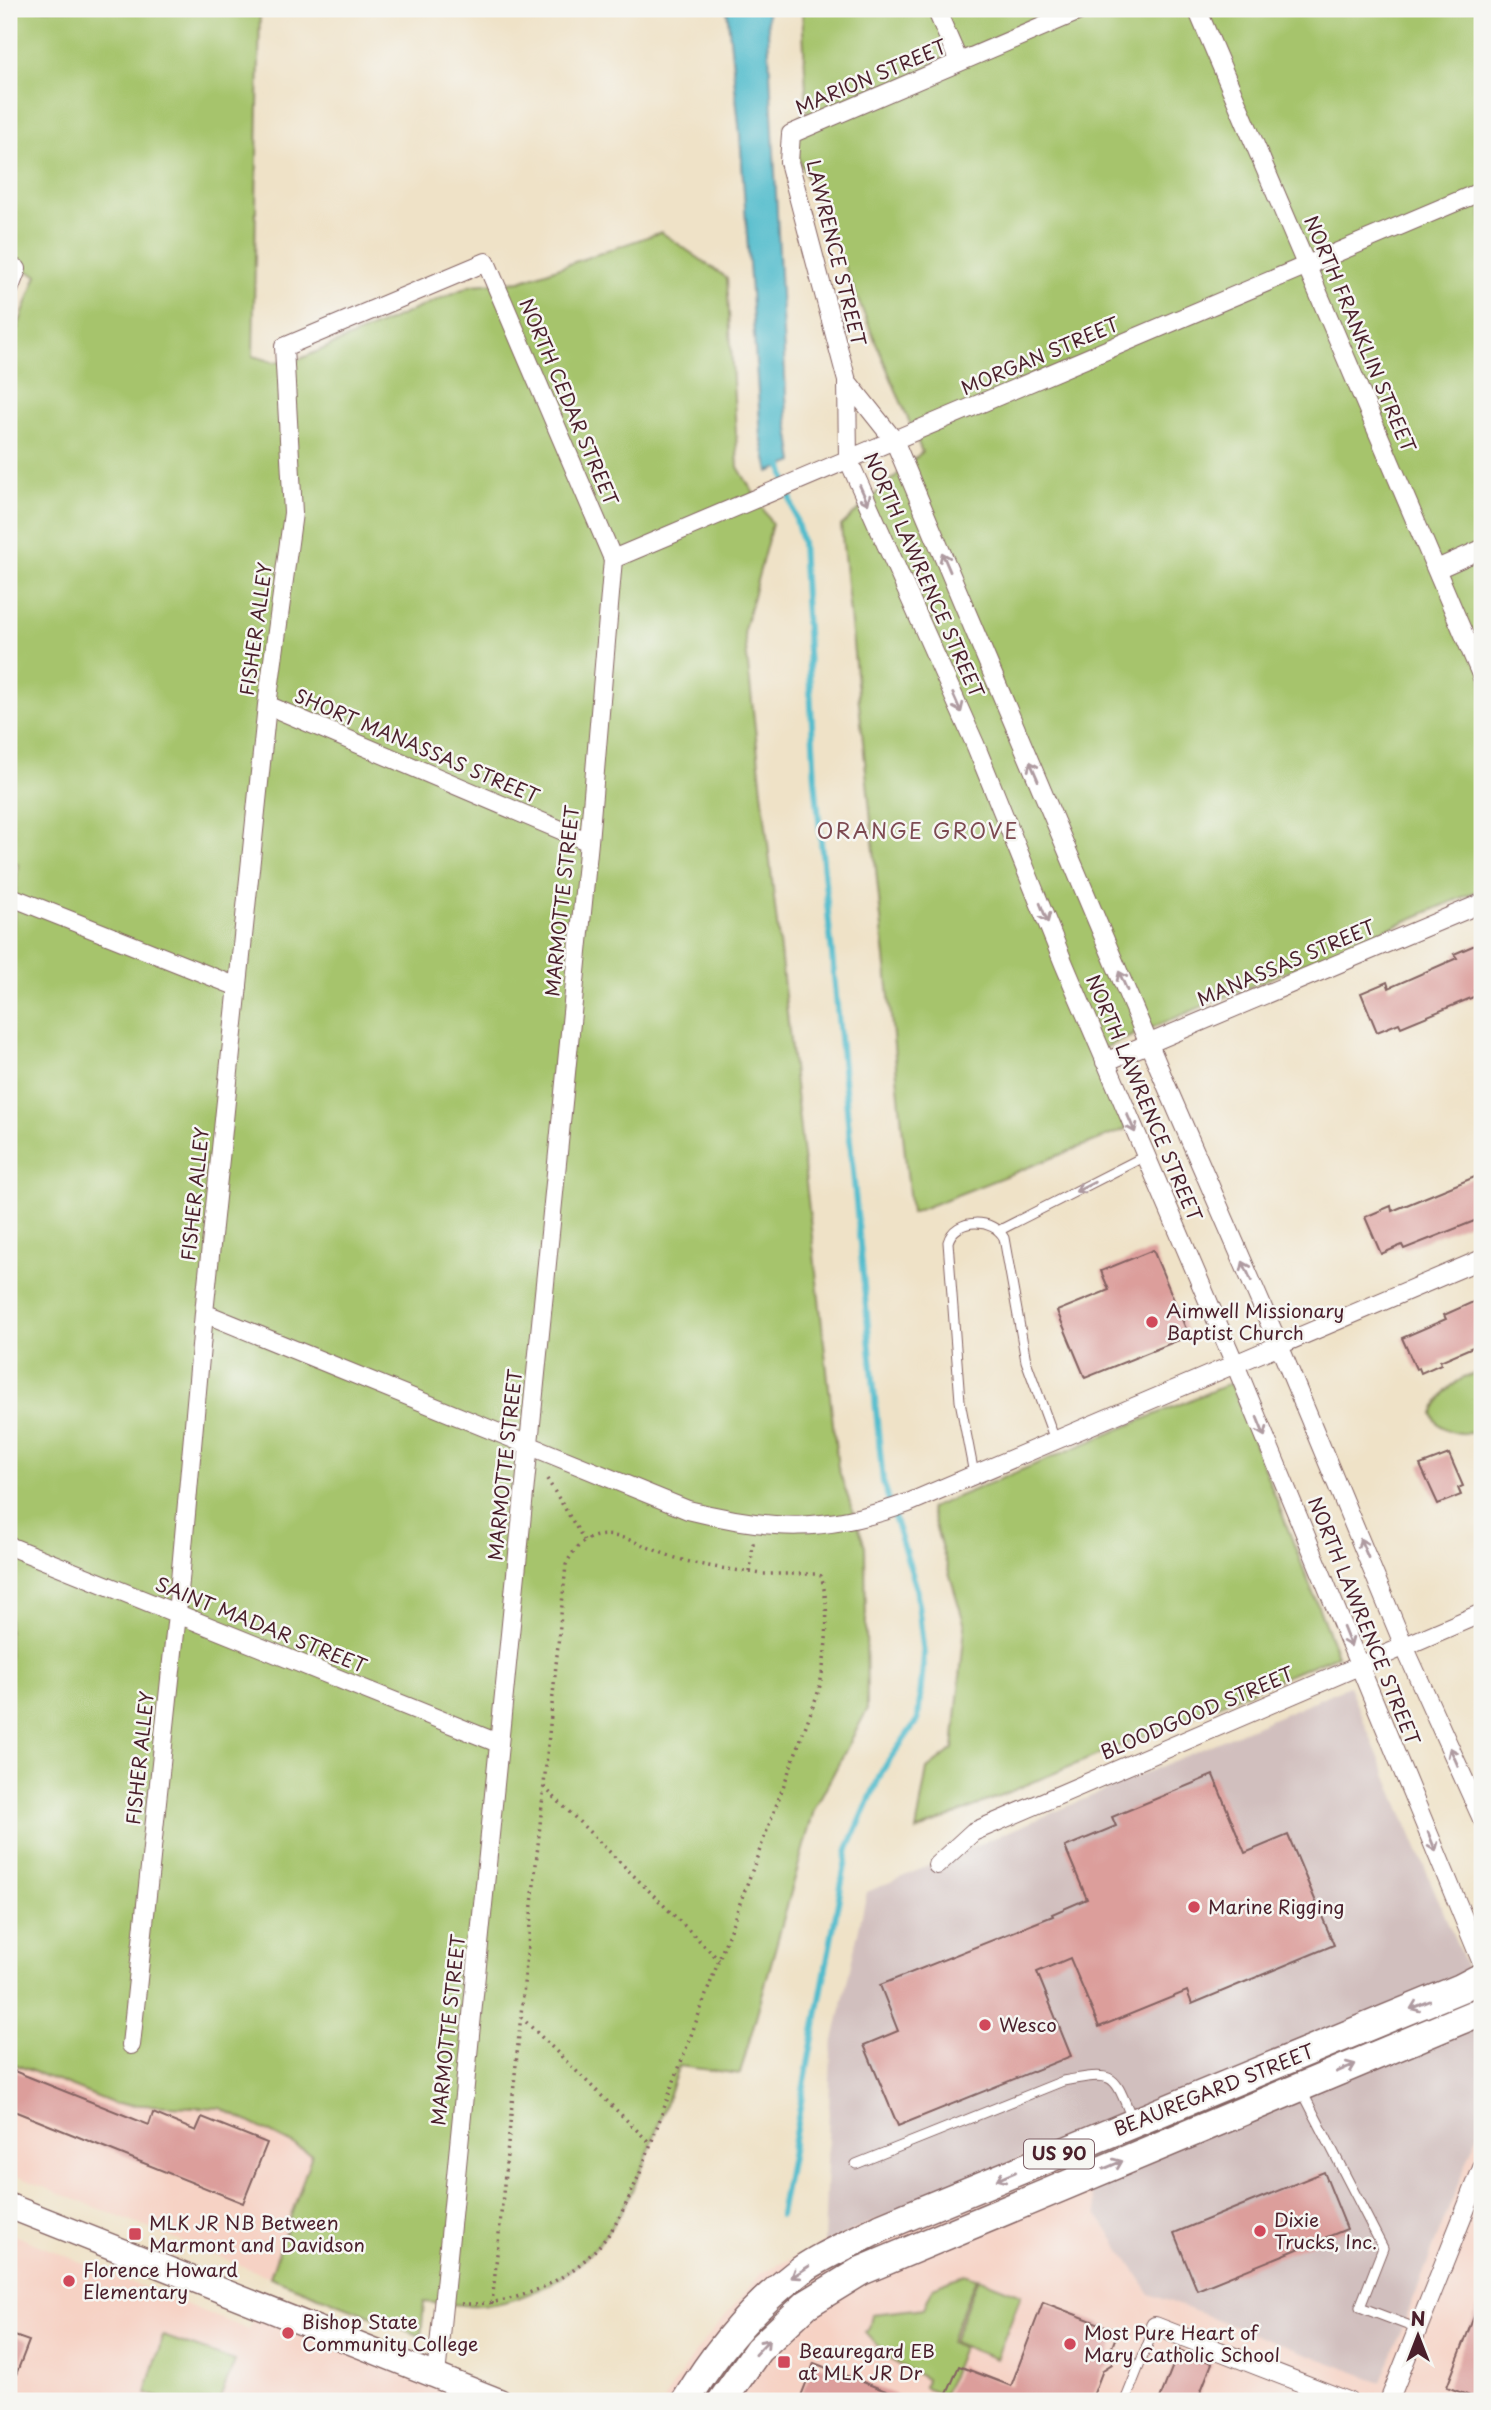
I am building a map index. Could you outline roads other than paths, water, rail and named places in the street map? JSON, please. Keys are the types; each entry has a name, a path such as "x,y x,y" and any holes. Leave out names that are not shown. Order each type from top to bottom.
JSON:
{"main road":[{"name":"BEAUREGARD STREET","path":"686,2401 704,2370 742,2322 797,2272 882,2227 1482,1977"},
{"name":"BEAUREGARD STREET","path":"722,2401 758,2350 797,2313 861,2271 1482,2011"},
{"path":"9,2206 499,2401"}],"street":[{"path":"936,9 959,62"},
{"name":"MARION STREET","path":"790,134 1084,9"},
{"name":"NORTH FRANKLIN STREET","path":"1197,9 1482,677"},
{"name":"LAWRENCE STREET","path":"790,134 789,162 847,381"},
{"name":"MORGAN STREET","path":"613,559 1482,191"},
{"name":"NORTH CEDAR STREET","path":"284,347 486,261 613,559"},
{"path":"9,289 17,269"},
{"name":"FISHER ALLEY","path":"131,2045 177,1614 204,1312 267,705 293,513 284,347"},
{"name":"NORTH LAWRENCE STREET","path":"847,381 894,440 1279,1345 1404,1646 1482,1819"},
{"name":"NORTH LAWRENCE STREET","path":"847,381 848,459 975,744 1482,1963"},
{"path":"1437,569 1482,550"},
{"name":"MARMOTTE STREET","path":"436,2376 589,842 613,559"},
{"name":"SHORT MANASSAS STREET","path":"267,705 589,842"},
{"path":"9,896 238,987"},
{"name":"MANASSAS STREET","path":"1105,1062 1482,903"},
{"path":"204,1312 688,1510 729,1520 767,1525 822,1526 871,1516 908,1503 1482,1259"},
{"name":"SAINT MADAR STREET","path":"9,1546 498,1743"},
{"name":"BLOODGOOD STREET","path":"937,1865 973,1832 1482,1613"},
{"path":"1388,2401 1482,2168"},
{"path":"1155,2326 1348,2401"}],"lane":[{"path":"1000,1230 1146,1156"},
{"path":"974,1474 960,1401 948,1242 956,1228 966,1224 986,1223 1000,1230 1004,1238 1026,1361 1055,1440"},
{"path":"856,2164 1063,2081 1091,2076 1106,2076 1117,2082 1134,2123"},
{"path":"1300,2087 1383,2248 1360,2307 1418,2329"},
{"path":"1125,2401 1155,2326"}],"water":[{"path":"727,9 767,9 787,415 794,462 769,472 761,436 740,135"}],"waterway":[{"path":"780,459 802,542 815,779 883,1482 916,1586 924,1655 918,1719 882,1771 848,1849 780,2215"}],"place":[{"name":"Aimwell Missionary Baptist Church","path":"1152,1322"},
{"name":"Marine Rigging","path":"1194,1907"},
{"name":"Wesco","path":"985,2025"},
{"name":"Dixie Trucks, Inc.","path":"1260,2231"},
{"name":"MLK JR NB Between Marmont and Davidson","path":"135,2234"},
{"name":"Florence Howard Elementary","path":"69,2281"},
{"name":"Bishop State Community College","path":"288,2333"},
{"name":"Most Pure Heart of Mary Catholic School","path":"1070,2344"},
{"name":"Beauregard EB at MLK JR Dr","path":"784,2362"}],"district":[{"name":"ORANGE GROVE","path":"918,832"}]}
